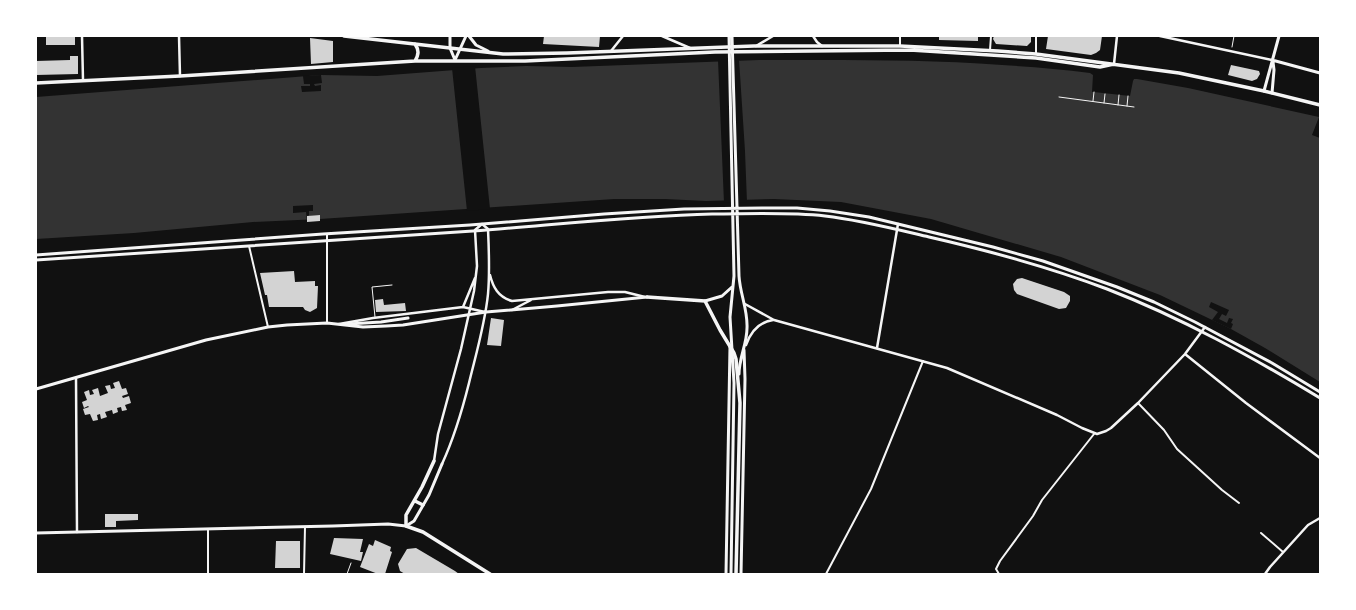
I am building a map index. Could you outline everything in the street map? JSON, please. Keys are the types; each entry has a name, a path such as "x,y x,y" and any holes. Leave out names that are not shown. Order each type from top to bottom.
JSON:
{"main road":[{"path":"344,36 495,54 611,52 754,46 900,46 990,50 1179,73 1264,91 1320,105"},
{"path":"450,36 450,48 455,60"},
{"path":"455,60 462,48 466,36"},
{"path":"469,36 472,42 480,48 495,54"},
{"path":"726,574 731,347 730,307 734,265 729,36"},
{"path":"732,36 739,285 745,304 747,323 744,349 745,366 741,574"},
{"path":"1264,91 1279,36"},
{"path":"415,44 418,49 416,61"},
{"path":"36,83 180,76 416,61 525,61 701,52 852,50 940,51 1036,56"},
{"path":"1272,60 1320,72"},
{"path":"1272,60 1274,70 1272,93"},
{"path":"36,255 684,209 797,208 830,211 869,217 993,246 1068,269 1136,294 1205,327 1272,363 1320,392"},
{"path":"36,260 645,217 735,214 798,214 828,216 897,230 994,253 1063,274 1141,303 1202,332 1262,364 1320,398"},
{"path":"338,324 363,327 402,325 486,312 647,297 706,301 722,296 733,285"},
{"path":"706,301 736,359 740,403"},
{"path":"36,389 173,349 227,335 268,327 375,322 408,318"},
{"path":"731,347 734,390 731,574"},
{"path":"736,574 740,403 739,368 740,358 744,349"},
{"path":"406,526 406,516 415,501 434,461"},
{"path":"406,526 414,520 423,505 435,483 442,464"},
{"path":"415,501 423,505"},
{"path":"36,533 388,524 406,526 423,532 490,574"}],"street":[{"path":"82,36 83,80"},
{"path":"179,36 180,76"},
{"path":"611,52 623,36"},
{"path":"662,36 690,48"},
{"path":"754,46 773,36"},
{"path":"814,36 822,47"},
{"path":"900,36 900,46"},
{"path":"990,50 991,36"},
{"path":"1036,36 1036,56"},
{"path":"1114,64 1117,36"},
{"path":"1160,36 1272,60"},
{"path":"434,461 438,430 456,369 469,314 476,274 477,255 475,230 482,224 488,229 489,272 486,312 460,417 454,437 442,464"},
{"path":"877,348 898,224"},
{"path":"327,234 327,324"},
{"path":"249,245 268,327"},
{"path":"489,272 496,291 504,298 516,301 608,292 625,292 647,297"},
{"path":"463,307 476,274"},
{"path":"511,310 533,299"},
{"path":"745,304 774,320 923,360 969,376 1057,415 1094,434 1101,434 1114,425 1138,402 1185,354 1205,327"},
{"path":"338,324 375,317 463,307 486,312"},
{"path":"744,349 748,339 758,326 767,321 774,320"},
{"path":"1185,354 1246,403 1320,458"},
{"path":"826,574 871,489 923,360"},
{"path":"76,378 77,533"},
{"path":"1138,402 1164,430 1177,449 1222,490 1239,503"},
{"path":"999,574 996,569 1000,561 1033,516 1042,500 1094,434"},
{"path":"1265,574 1308,525 1320,518"},
{"path":"304,574 307,527"},
{"path":"208,529 208,574"},
{"path":"1261,533 1284,552"}],"lane":[{"path":"375,317 372,287 392,285"},
{"path":"347,574 351,563"}],"path":[{"path":"1231,52 1234,36"},
{"path":"1093,102 1094,92"},
{"path":"1104,103 1105,94"},
{"path":"1118,105 1119,95"},
{"path":"1127,106 1128,96"},
{"path":"1059,97 1134,107"}],"shaded area":[{"path":"759,60 880,60 972,63 1068,70 1090,73 1093,75 1092,92 1130,96 1133,81 1134,79 1137,79 1188,88 1319,117 1312,135 1320,138 1320,382 1231,329 1160,295 1061,257 931,219 841,202 774,199 706,201 614,199 320,219 253,222 134,233 36,239 36,97 321,75 377,76 526,66 572,67"}],"pier":[{"path":"739,59 747,202 724,203 718,60"},
{"path":"475,66 490,209 467,211 452,68"},
{"path":"321,75 322,83 314,84 315,86 321,85 321,91 302,92 301,86 310,86 310,84 304,84 303,76"},
{"path":"313,205 313,211 309,211 309,216 320,215 320,221 307,222 306,212 293,213 293,206"},
{"path":"1211,302 1229,310 1226,316 1222,314 1219,319 1227,323 1229,318 1233,319 1231,329 1212,320 1218,312 1209,307"}],"building":[{"path":"46,36 75,36 75,45 46,45"},
{"path":"544,36 600,36 599,47 543,44"},
{"path":"939,36 978,36 978,41 939,40"},
{"path":"994,36 1031,36 1031,42 1027,46 996,44 993,39"},
{"path":"1048,36 1102,36 1100,50 1091,55 1046,49"},
{"path":"310,38 333,41 333,62 311,64"},
{"path":"70,56 78,56 78,74 36,75 36,61 70,60"},
{"path":"1231,65 1259,71 1260,74 1257,79 1252,81 1228,75"},
{"path":"320,215 320,221 307,222 307,216"},
{"path":"294,271 295,282 315,281 315,286 318,286 317,308 310,312 305,310 303,307 269,307 260,273"},
{"path":"1022,278 1064,292 1070,296 1070,301 1066,308 1059,309 1017,294 1014,290 1013,284 1017,279"},
{"path":"383,299 384,305 405,303 406,311 376,312 375,300"},
{"path":"491,318 504,320 501,346 487,345"},
{"path":"119,381 122,389 126,388 128,394 122,396 123,398 129,396 131,403 125,405 127,410 122,411 121,407 117,408 118,412 113,414 112,410 105,412 107,417 101,419 100,414 97,415 98,420 93,421 90,414 85,415 83,409 89,407 84,408 82,402 87,400 84,392 89,390 90,395 94,394 92,390 98,388 100,396 108,393 105,386 110,385 111,389 115,388 113,383"},
{"path":"105,514 138,514 138,520 116,521 116,527 105,527"},
{"path":"334,538 363,539 360,552 363,552 361,561 330,554"},
{"path":"375,540 391,547 390,551 392,552 385,574 378,574 360,567 369,544 373,546"},
{"path":"276,541 300,541 300,568 275,568"},
{"path":"416,548 459,574 405,574 400,571 398,564 407,549"}]}
